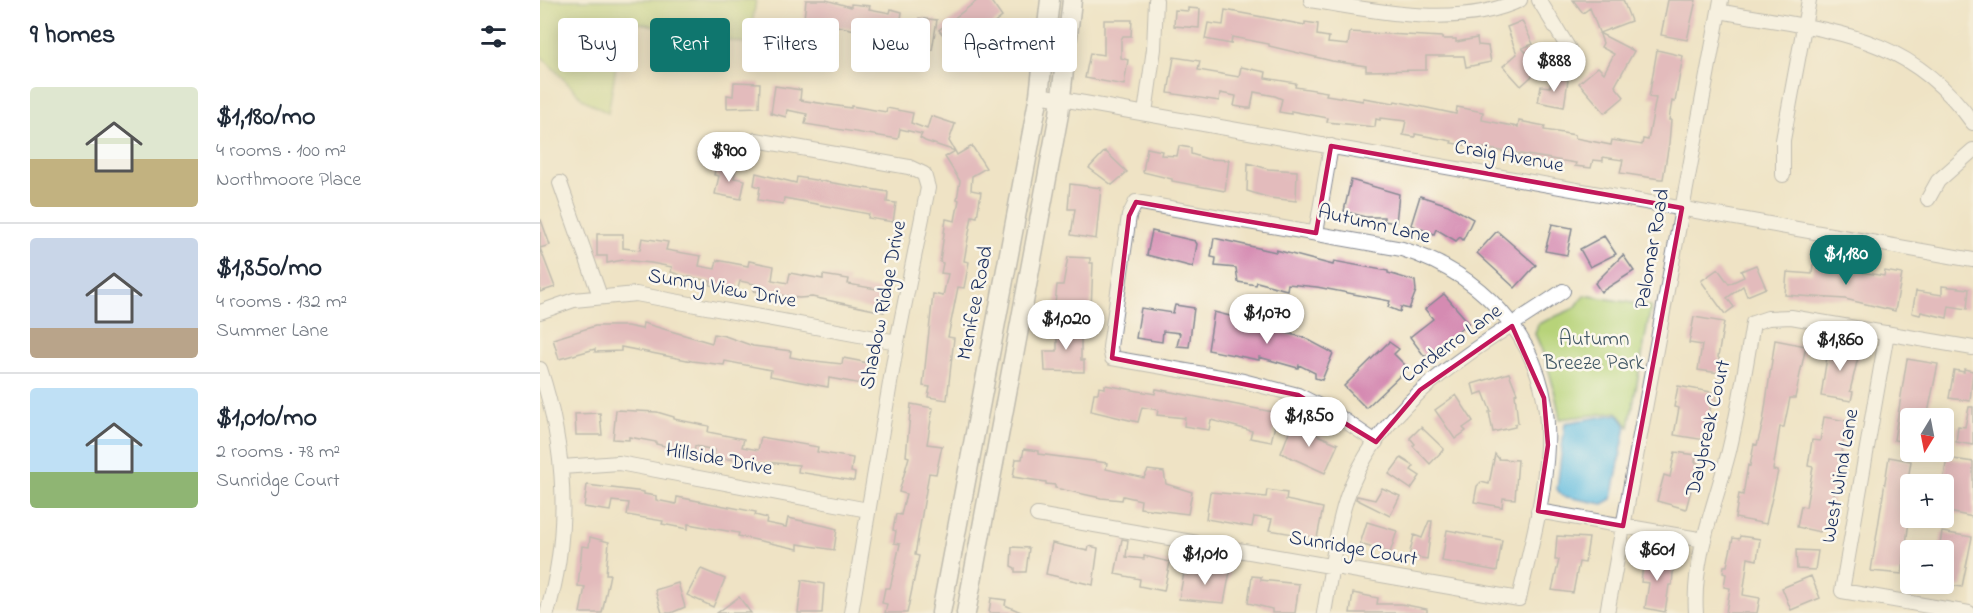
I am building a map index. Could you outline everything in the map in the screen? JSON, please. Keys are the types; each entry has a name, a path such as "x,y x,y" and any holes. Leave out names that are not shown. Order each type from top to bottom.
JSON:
{"main road":[{"name":"Menifee Road","path":"941,613 1039,94 1050,0"},
{"path":"966,613 1061,98 1072,0"}],"street":[{"path":"1145,113 1154,49 1156,0"},
{"path":"1311,0 1383,13 1468,14 1507,6 1520,0"},
{"path":"1539,0 1569,49"},
{"path":"1783,175 1783,140 1809,0"},
{"path":"1720,5 1854,36 1895,51 1936,81 1973,123"},
{"name":"Palomar Road","path":"1607,613 1720,5"},
{"name":"Craig Avenue","path":"1039,94 1973,260"},
{"name":"Shadow Ridge Drive","path":"756,140 909,167 924,174 928,188 897,342 851,613"},
{"path":"1316,233 1331,146"},
{"path":"1928,199 1938,181 1973,150"},
{"path":"560,183 600,296"},
{"name":"Autumn Lane","path":"1376,442 1335,414 1287,392 1112,358 1110,347 1129,216 1136,202 1402,249 1431,258 1476,285 1512,326 1539,377 1544,398 1548,445 1538,511 1520,599"},
{"name":"Corderro Lane","path":"1324,613 1347,498 1356,474 1376,442 1420,390 1563,291"},
{"name":"Sunny View Drive","path":"540,312 574,300 636,294 897,342"},
{"name":"Daybreak Court","path":"1696,613 1695,600 1704,540 1736,422 1753,323 1768,318 1791,317 1887,333"},
{"path":"1887,333 1973,348"},
{"name":"West Wind Lane","path":"1887,333 1842,591 1969,613"},
{"path":"540,369 554,411 562,467 561,533 547,613"},
{"name":"Hillside Drive","path":"562,467 619,463 868,510"},
{"path":"1538,511 1704,540"},
{"name":"Sunridge Court","path":"1036,515 1520,599"}],"highlighted area":[{"path":"1331,146 1682,208 1623,526 1538,511 1548,445 1544,398 1512,326 1420,390 1376,442 1298,395 1112,358 1129,216 1136,202 1316,233"}],"green space":[{"path":"540,0 756,0 753,18 742,18 742,43 730,40 730,18 650,18 650,25 638,23 638,18 558,18 558,72 615,72 608,113 584,100 540,55"},
{"name":"Autumn Breeze Park","path":"1584,295 1651,306 1629,427 1617,412 1560,419 1544,355 1535,334 1538,324 1575,308"}],"water":[{"path":"1618,414 1626,426 1612,499 1603,504 1562,496 1557,489 1565,423"}],"building":[{"path":"806,0 826,0 851,7 851,4 870,6 869,9 890,13 891,9 902,12 901,18 851,18 851,29 839,27 839,18 804,18"},
{"path":"978,0 990,0 1002,17 1001,18 955,18"},
{"path":"1573,0 1623,0 1631,21 1599,33 1590,8 1583,13"},
{"path":"1668,0 1696,0 1687,40 1661,35"},
{"path":"1188,8 1200,9 1199,28 1174,26 1175,10 1188,11"},
{"path":"1225,10 1305,25 1305,22 1318,24 1317,35 1329,37 1328,43 1348,45 1350,32 1442,37 1442,39 1456,39 1456,42 1477,38 1478,45 1488,46 1491,62 1466,67 1464,56 1426,56 1426,70 1366,71 1366,66 1332,61 1269,46 1269,44 1232,37 1231,44 1205,39 1208,23 1223,25"},
{"path":"930,19 937,20 932,50 930,50"},
{"path":"1104,20 1132,20 1131,36 1123,36 1121,40 1121,58 1128,60 1124,85 1085,78 1090,53 1104,55"},
{"path":"1522,21 1533,44 1522,48 1541,68 1521,86 1503,66 1517,54 1507,27"},
{"path":"1599,33 1634,51 1615,86 1624,97 1605,113 1579,83 1598,67 1604,73 1614,54 1601,47 1603,43"},
{"path":"1657,50 1683,56 1675,102 1672,101 1669,143 1663,179 1620,173 1623,160 1603,157 1603,161 1593,160 1591,168 1575,166 1576,163 1451,143 1452,141 1415,134 1415,137 1403,135 1406,121 1380,118 1380,120 1376,119 1375,127 1327,122 1328,118 1291,111 1291,114 1279,112 1282,99 1254,92 1251,108 1234,106 1236,96 1220,93 1219,101 1168,93 1174,57 1200,61 1198,70 1239,77 1241,67 1266,72 1265,78 1296,83 1295,87 1327,92 1326,95 1363,101 1363,98 1394,103 1395,101 1456,114 1457,107 1483,112 1482,120 1518,127 1519,121 1545,126 1544,130 1575,135 1575,138 1611,145 1612,140 1642,145 1643,139 1648,140 1656,98 1649,97"},
{"path":"1552,77 1568,80 1564,107 1538,102 1541,86 1550,87"},
{"path":"734,82 760,83 759,107 727,108 727,95 733,96"},
{"path":"775,86 801,90 800,100 851,108 851,106 886,112 887,108 913,113 911,123 927,129 931,116 955,124 949,141 955,151 925,141 920,138 922,134 900,129 898,139 805,124 807,114 787,110 786,117 771,113"},
{"path":"972,146 986,168 972,176 971,190 981,192 977,217 972,216 964,261 969,262 964,288 958,287 948,337 954,338 947,400 928,397 930,387 923,386 933,294 943,296 948,274 941,273 943,263 940,262 946,219 955,221 959,200 957,199 960,181 945,157 955,151 957,155"},
{"path":"1179,146 1191,148 1191,154 1207,159 1229,160 1225,191 1172,181 1172,179 1143,172 1147,148 1162,151 1161,155 1177,156"},
{"path":"1105,151 1127,172 1112,185 1089,168"},
{"path":"1248,163 1268,169 1297,171 1296,201 1270,198 1247,191"},
{"path":"716,165 736,168 734,178 745,180 741,199 715,194 719,176 714,175"},
{"path":"756,173 796,183 797,177 888,192 887,202 896,203 893,222 868,218 869,214 784,198 783,204 758,200 760,187 754,185"},
{"path":"1351,180 1399,194 1396,223 1384,221 1384,217 1365,217 1344,211"},
{"path":"1070,184 1101,188 1096,239 1071,235 1075,209 1068,209"},
{"path":"1420,196 1448,205 1473,219 1463,240 1460,237 1456,241 1436,229 1434,234 1411,225"},
{"path":"540,221 550,245 540,248"},
{"path":"1552,224 1572,228 1567,255 1545,251"},
{"path":"1152,231 1195,241 1197,244 1193,267 1147,255"},
{"path":"1497,231 1536,265 1515,288 1477,253"},
{"path":"597,234 623,234 623,248 640,250 642,238 668,242 666,250 701,256 699,266 715,269 717,260 748,266 749,261 774,266 772,280 788,283 790,273 823,279 823,275 849,279 848,284 888,291 884,312 812,297 799,298 754,291 755,284 740,281 738,288 710,285 711,281 684,276 671,272 672,267 651,263 623,260 607,263 607,256 597,256"},
{"path":"1604,236 1616,254 1590,267 1580,249"},
{"path":"1214,238 1276,252 1276,250 1333,265 1334,261 1388,271 1388,273 1415,281 1416,291 1409,309 1401,307 1400,312 1388,307 1390,301 1317,287 1288,284 1287,290 1257,282 1256,285 1238,282 1236,268 1215,266 1216,258 1211,257"},
{"path":"540,248 555,287 540,292"},
{"path":"1623,255 1634,271 1601,292 1595,283"},
{"path":"1068,257 1090,258 1090,263 1093,263 1091,310 1055,304 1057,285 1063,285"},
{"path":"1813,264 1884,276 1885,271 1902,274 1895,311 1845,299 1785,295 1787,272 1812,274"},
{"path":"1756,265 1766,288 1747,296 1743,286 1727,298 1734,307 1725,314 1701,281 1718,269 1729,284 1744,277 1741,271"},
{"path":"1942,286 1969,289 1967,309 1949,306 1947,318 1921,312 1920,315 1912,313 1916,291 1942,295"},
{"path":"1444,294 1469,323 1425,357 1410,337 1433,319 1425,309"},
{"path":"1175,305 1194,308 1189,347 1177,346 1180,333 1163,331 1162,342 1136,338 1141,308 1173,313"},
{"path":"1214,312 1238,318 1237,325 1264,328 1303,337 1333,353 1322,380 1315,378 1315,373 1299,365 1298,368 1259,357 1259,360 1208,350"},
{"path":"1694,317 1724,322 1718,357 1722,363 1720,373 1698,370 1702,345 1689,343"},
{"path":"643,323 712,343 714,334 725,336 753,346 791,351 790,357 806,360 842,364 843,358 871,364 867,385 829,378 828,387 770,376 771,370 725,361 724,365 692,361 621,347 621,351 595,352 595,349 559,359 553,339 595,326 627,326 642,329"},
{"path":"1057,324 1081,324 1081,360 1084,360 1084,372 1045,371 1044,351 1057,351"},
{"path":"1775,340 1806,346 1795,398 1790,398 1784,427 1780,427 1773,470 1778,471 1766,524 1735,518 1739,494 1743,495 1748,465 1750,466 1754,444 1757,445 1763,422"},
{"path":"1389,342 1399,349 1394,354 1408,368 1366,408 1344,386"},
{"path":"1829,344 1860,349 1850,391 1853,392 1851,401 1821,396"},
{"path":"1907,359 1938,364 1929,408 1900,408 1900,441 1894,440"},
{"path":"1964,369 1973,371 1970,401 1949,398 1954,370 1964,372"},
{"path":"1509,373 1517,393 1515,394 1518,423 1515,427 1493,432 1489,412 1491,412 1483,392 1475,395 1472,384"},
{"path":"1105,385 1155,394 1156,389 1278,413 1271,442 1250,438 1252,431 1211,420 1209,430 1184,426 1185,418 1157,415 1158,410 1142,407 1138,422 1091,411 1094,393 1098,393 1099,387 1105,388"},
{"path":"1678,386 1717,393 1715,404 1711,404 1705,440 1674,435 1679,408 1674,407"},
{"path":"1456,395 1473,421 1463,428 1466,431 1455,439 1435,410"},
{"path":"911,404 933,408 927,444 942,446 936,474 929,473 915,555 919,556 907,613 885,613 887,604 882,603 885,588 890,588 900,544 894,543 896,531 893,530 896,514 901,515 906,494 899,492 909,457 906,456"},
{"path":"1969,407 1973,407 1973,445 1956,442 1958,426 1965,427"},
{"path":"616,410 657,412 674,417 674,419 709,426 708,432 744,439 742,447 758,450 761,437 818,447 817,452 853,458 851,472 855,473 854,481 798,472 799,465 727,459 714,455 715,450 695,446 694,453 629,437 629,440 613,439"},
{"path":"600,413 602,435 576,435 575,414"},
{"path":"1824,417 1847,421 1832,507 1827,523 1820,532 1797,527 1801,506 1806,507 1813,467 1808,466 1812,440 1820,441"},
{"path":"1294,419 1305,425 1303,429 1338,444 1325,473 1281,453"},
{"path":"1421,427 1444,449 1430,464 1413,446 1415,444 1410,438"},
{"path":"1024,449 1038,451 1038,454 1107,463 1106,469 1144,478 1148,470 1164,472 1166,484 1192,492 1188,514 1140,508 1141,500 1123,496 1122,500 1101,498 1055,488 1055,485 1046,484 1046,482 1013,477 1016,459 1022,459"},
{"path":"1675,452 1696,455 1695,462 1698,463 1686,509 1657,501 1664,475 1670,477"},
{"path":"1495,454 1499,459 1518,460 1515,499 1503,498 1502,507 1474,502 1477,486 1481,482 1489,484"},
{"path":"1889,457 1900,459 1900,462 1911,462 1909,474 1900,474 1900,528 1908,528 1906,540 1900,540 1900,574 1871,571"},
{"path":"1401,458 1414,466 1411,470 1420,476 1411,489 1389,474"},
{"path":"1954,459 1973,462 1973,517 1954,513 1954,474 1944,474 1946,462 1954,462"},
{"path":"587,485 644,492 644,494 656,496 656,500 676,504 677,497 756,512 755,515 767,518 766,523 786,527 788,518 826,526 837,529 834,550 798,544 798,549 738,536 739,533 688,524 688,529 662,524 663,521 627,515 629,503 612,501 610,511 584,507"},
{"path":"1382,488 1400,496 1390,516 1356,499 1357,496 1375,500"},
{"path":"1267,490 1287,493 1286,500 1323,508 1317,538 1269,530 1272,519 1254,517 1252,527 1206,519 1210,492 1266,497"},
{"path":"1429,521 1432,521 1427,559 1409,556 1414,535 1422,538"},
{"path":"1367,522 1397,531 1390,553 1360,544"},
{"path":"1447,530 1502,540 1497,571 1442,561"},
{"path":"1942,532 1972,537 1962,587 1954,586 1954,540 1941,540"},
{"path":"1557,536 1589,538 1585,563 1579,562 1573,593 1552,590 1559,560 1555,560"},
{"path":"1740,536 1760,539 1757,560 1748,558 1743,595 1760,598 1757,613 1726,613 1730,588 1724,587 1726,574 1723,573 1724,566 1727,566 1733,538 1739,539"},
{"path":"590,537 609,542 606,574 610,574 602,613 580,613 585,587 578,586 582,546 589,547"},
{"path":"1122,539 1128,540 1126,557 1144,559 1144,556 1170,562 1164,591 1139,586 1140,579 1115,574"},
{"path":"1052,543 1088,551 1089,546 1098,548 1093,585 1046,574"},
{"path":"1012,547 1029,548 1026,572 1015,572 1015,568 1011,566"},
{"path":"1796,550 1818,551 1815,570 1797,569"},
{"path":"1644,558 1674,561 1672,585 1669,585 1665,612 1645,608 1649,583 1641,582"},
{"path":"701,569 725,579 713,607 687,595"},
{"path":"1188,569 1230,572 1224,603 1179,599 1184,573 1188,575"},
{"path":"1252,576 1261,577 1261,580 1299,584 1295,613 1272,613 1272,609 1248,603"},
{"path":"1811,576 1820,598 1791,610 1782,588"},
{"path":"802,580 824,584 822,613 798,613"},
{"path":"678,583 685,607 671,613 662,613 655,590"},
{"path":"1353,593 1378,598 1377,604 1401,604 1427,609 1427,613 1350,613"},
{"path":"739,597 751,613 717,613"},
{"path":"991,598 1006,600 1005,605 1023,613 989,613"}]}
